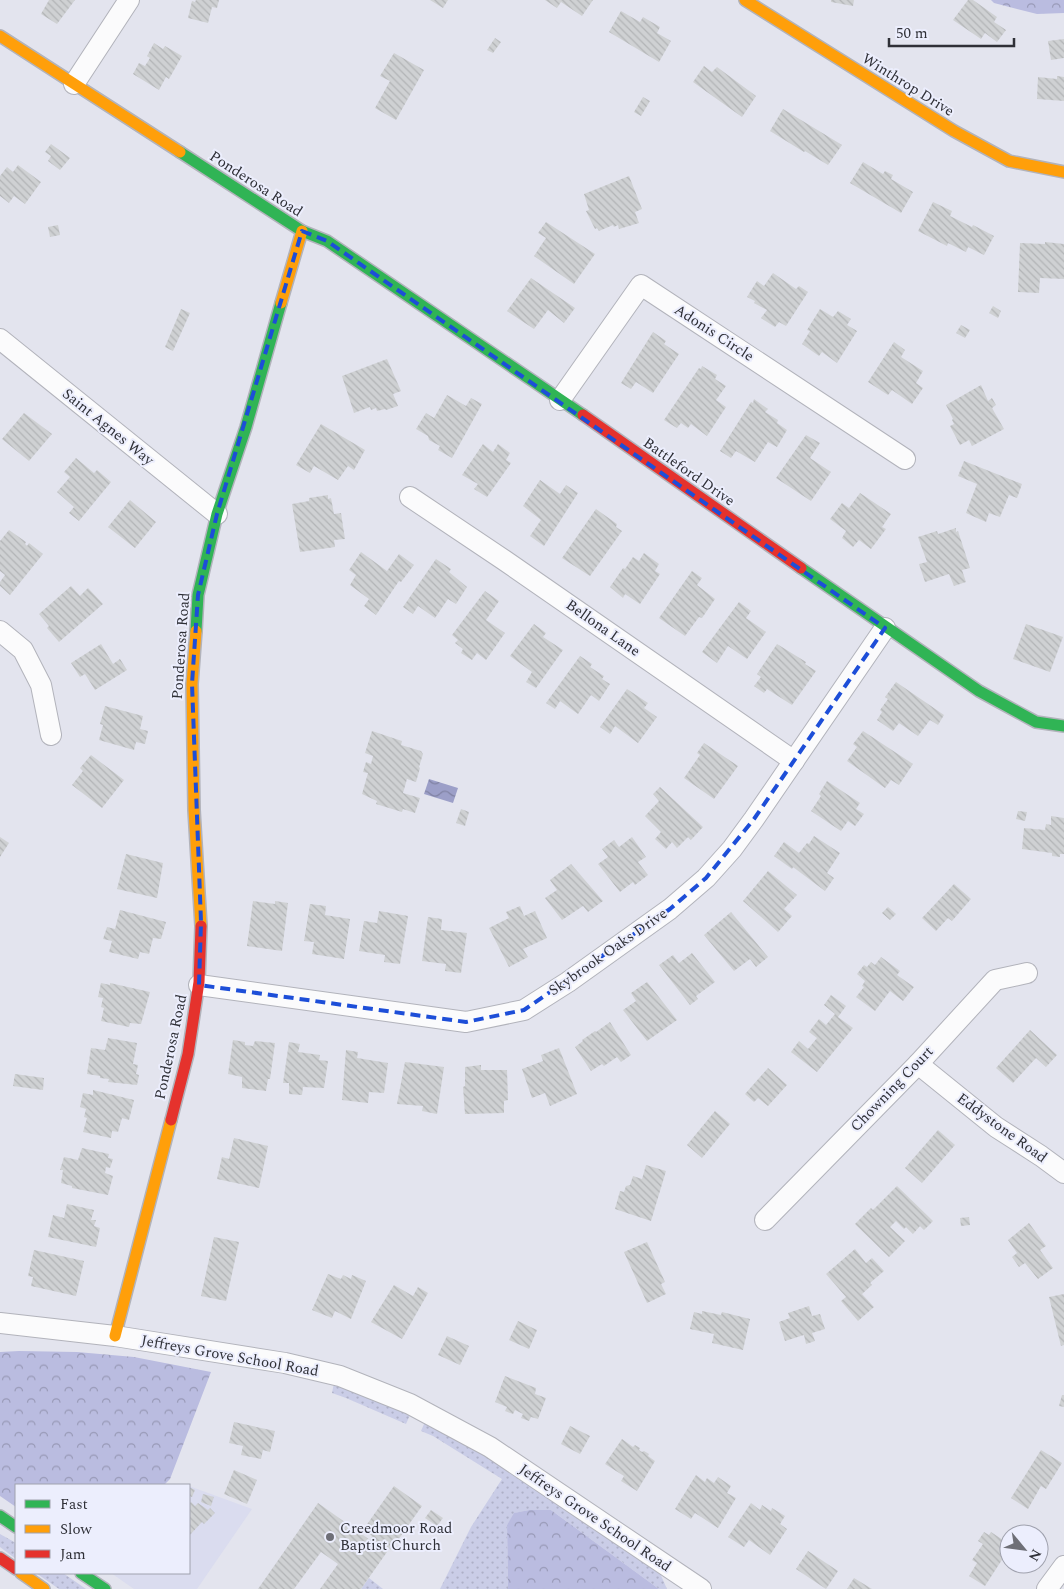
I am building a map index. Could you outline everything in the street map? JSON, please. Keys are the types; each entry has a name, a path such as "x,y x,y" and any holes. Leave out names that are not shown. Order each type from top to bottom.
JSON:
{"street":[{"path":"74,84 129,0"},
{"name":"Winthrop Drive","path":"745,0 954,131 1009,161 1064,172"},
{"name":"Ponderosa Road","path":"0,36 302,231 246,427 217,514 198,595 192,684 194,810 201,922 199,986 188,1054 114,1336"},
{"name":"Battleford Drive","path":"302,231 327,241 560,400 885,628 979,691 1036,722 1064,726"},
{"name":"Adonis Circle","path":"560,400 641,284 905,459"},
{"name":"Saint Agnes Way","path":"0,339 217,514"},
{"name":"Bellona Lane","path":"410,497 794,761"},
{"name":"Skybrook Oaks Drive","path":"199,986 466,1022 524,1010 568,982 670,909 706,878 732,849 754,819 885,628"},
{"path":"0,631 22,650 41,685 51,735"},
{"name":"Chowning Court","path":"765,1220 918,1064 995,980 1027,973"},
{"name":"Eddystone Road","path":"918,1064 996,1127 1064,1173"},
{"name":"Jeffreys Grove School Road","path":"0,1323 114,1336 285,1362 340,1376 410,1404 490,1447 701,1589"},
{"path":"0,1516 15,1527"},
{"path":"0,1558 15,1568"},
{"path":"1047,1589 1064,1566"},
{"path":"22,1574 44,1589"},
{"path":"82,1574 105,1589"}],"highlighted area":[{"path":"302,231 327,241 885,628 754,819 706,878 670,909 524,1010 466,1022 199,985 201,922 192,684 198,595 217,514"}],"shaded area":[{"path":"334,1383 410,1415 406,1424 332,1393"},
{"path":"433,1423 466,1442 659,1571 667,1589 659,1589 551,1510 529,1510 515,1513 507,1525 508,1589 440,1589 471,1527 502,1479 433,1436 421,1431 424,1424"},
{"path":"190,1486 252,1509 197,1589 134,1589 112,1574 190,1574"},
{"path":"0,1534 15,1542 15,1558 0,1547"},
{"path":"37,1574 64,1574 86,1589 59,1589"},
{"path":"369,1578 383,1589 361,1589"}],"green space":[{"path":"991,0 1064,0 1064,13 1037,14 994,3"},
{"path":"0,1352 77,1352 134,1357 211,1372 170,1479 165,1484 15,1484 15,1506 0,1496"},
{"path":"529,1510 551,1510 659,1589 508,1589 507,1525 514,1513"}],"water":[{"path":"429,779 458,788 453,803 424,794"}],"building":[{"path":"49,0 75,0 57,24 41,14"},
{"path":"196,0 219,0 217,8 212,7 208,23 188,18 192,1 195,2"},
{"path":"430,0 448,0 443,8"},
{"path":"545,0 593,0 582,16 561,2 557,8"},
{"path":"831,0 854,0 853,6 831,2"},
{"path":"968,0 973,0 997,17 994,22 1006,30 997,42 985,33 981,39 953,20"},
{"path":"621,11 640,22 643,17 660,27 657,33 671,41 659,62 609,32"},
{"path":"495,38 501,42 493,53 487,50"},
{"path":"1064,39 1064,58 1051,60 1048,41"},
{"path":"154,43 163,49 165,46 182,56 169,79 166,77 159,90 133,74 139,63 145,66 150,58 147,56"},
{"path":"394,53 424,70 396,120 375,108 390,81 380,76"},
{"path":"704,66 712,72 717,67 756,96 742,117 693,82"},
{"path":"1057,76 1064,77 1064,101 1037,99 1038,77 1057,79"},
{"path":"643,97 650,101 641,116 634,112"},
{"path":"783,109 842,145 828,165 770,131"},
{"path":"51,144 70,158 60,170 48,161 51,156 45,152"},
{"path":"863,162 883,174 885,171 893,175 891,179 913,192 901,213 850,183"},
{"path":"18,165 41,182 25,204 14,196 9,203 0,196 0,176 7,167 13,172"},
{"path":"629,176 642,209 635,212 639,223 619,229 618,225 614,227 613,225 599,231 597,228 595,229 586,211 589,210 584,194"},
{"path":"933,202 952,211 950,216 994,236 984,255 968,247 966,252 948,243 947,246 918,231"},
{"path":"546,222 595,254 574,284 534,256 546,238 538,233"},
{"path":"58,225 60,235 50,237 48,227"},
{"path":"1045,242 1064,244 1064,279 1040,278 1039,293 1018,292 1020,243 1045,244"},
{"path":"773,273 796,289 799,286 808,292 786,326 779,322 775,327 761,318 767,310 747,297 757,281 764,286"},
{"path":"531,278 575,308 564,323 548,310 534,329 507,311"},
{"path":"993,306 1001,311 998,318 989,313"},
{"path":"181,309 190,313 173,351 165,347"},
{"path":"820,309 833,317 838,311 851,319 847,325 857,331 837,363 822,352 819,356 802,344 810,331 807,330"},
{"path":"961,325 970,330 965,338 956,333"},
{"path":"653,332 666,341 664,344 679,354 653,393 636,382 631,389 621,383"},
{"path":"894,342 905,350 901,357 923,371 916,383 923,388 912,404 892,390 888,395 868,382"},
{"path":"387,359 401,391 393,394 398,406 377,411 376,408 371,410 370,407 354,413 342,376"},
{"path":"702,366 717,375 715,379 726,386 716,400 726,407 707,436 691,424 688,428 681,423 677,428 664,420"},
{"path":"981,385 988,401 992,398 996,405 992,408 1004,429 972,446 969,440 960,445 950,426 954,424 946,405"},
{"path":"447,395 466,406 471,398 482,404 452,458 438,450 440,446 416,429 426,413 434,418"},
{"path":"754,399 768,409 765,412 778,420 777,423 787,430 777,447 768,442 755,462 736,451 731,458 720,451"},
{"path":"24,413 52,434 29,461 2,439"},
{"path":"321,424 365,450 354,470 348,466 338,480 314,466 310,473 296,465"},
{"path":"806,435 820,443 810,458 831,472 811,501 776,478"},
{"path":"483,444 493,452 498,444 510,453 506,460 511,463 487,497 474,489 478,484 462,475"},
{"path":"76,458 94,473 97,470 111,482 79,521 69,513 74,507 57,492 70,477 64,472"},
{"path":"964,461 1022,484 1017,498 1009,495 1000,517 989,513 986,522 966,513 977,484 958,476"},
{"path":"540,480 560,494 566,485 578,493 544,546 530,536 541,520 523,506"},
{"path":"860,493 891,514 882,527 886,529 871,549 859,540 853,547 842,538 846,531 830,519 842,503 849,508"},
{"path":"328,495 328,499 331,498 334,514 341,513 345,539 334,540 335,547 300,552 292,504 309,501 309,498"},
{"path":"130,500 156,522 135,548 108,527"},
{"path":"596,509 617,524 616,527 622,531 590,576 562,558"},
{"path":"956,528 970,568 962,570 966,582 954,586 949,574 925,582 919,564 927,562 918,537 937,531 938,534"},
{"path":"9,530 26,542 27,546 29,543 43,554 10,595 0,586 0,582 5,575 0,571 0,541"},
{"path":"361,552 387,571 399,554 414,565 401,582 399,581 376,615 364,606 369,599 350,585 356,575 349,570"},
{"path":"644,553 659,564 655,571 660,574 640,604 625,594 623,598 610,587 633,557 639,561"},
{"path":"436,559 451,569 449,572 467,587 456,604 448,599 435,618 418,606 413,614 403,607"},
{"path":"692,571 702,578 697,585 715,599 702,618 699,617 685,636 659,618"},
{"path":"71,586 80,596 88,588 103,604 59,642 47,628 49,626 39,614"},
{"path":"485,591 499,601 486,620 505,633 486,660 477,653 472,660 461,653 463,649 455,643 458,640 452,635"},
{"path":"739,602 751,611 746,618 766,632 747,659 728,646 717,663 702,652"},
{"path":"534,624 546,633 543,637 563,650 536,688 526,682 532,672 510,656"},
{"path":"1026,624 1063,637 1050,672 1013,659"},
{"path":"101,644 113,664 120,659 127,670 95,690 85,674 80,677 71,663"},
{"path":"777,644 806,662 805,664 816,671 792,705 767,689 764,693 754,686 761,677 757,674"},
{"path":"580,656 592,664 590,667 604,676 602,679 610,684 599,701 591,695 578,714 560,701 555,709 546,703"},
{"path":"896,682 944,715 938,725 930,720 918,736 899,723 893,731 877,720 882,712 880,710 888,699 885,697"},
{"path":"627,689 648,703 644,708 657,717 638,743 615,726 610,734 600,727"},
{"path":"105,706 143,716 140,729 148,731 145,744 136,742 134,750 99,740 103,725 100,724"},
{"path":"372,731 402,741 401,745 421,751 423,754 416,782 407,779 403,793 420,798 415,813 403,809 402,812 376,804 377,801 362,794 368,773 363,772 366,762 371,764 373,756 365,753"},
{"path":"863,731 913,764 899,785 891,780 885,788 847,761 857,747 853,744"},
{"path":"704,743 738,766 714,799 684,778 700,755 697,753"},
{"path":"91,755 124,780 102,808 72,785 83,771 80,768"},
{"path":"827,781 860,803 856,809 864,814 855,826 848,821 841,831 811,811 821,796 819,794"},
{"path":"660,787 703,827 691,840 688,837 677,848 672,842 666,849 655,839 661,832 645,816 659,801 653,794"},
{"path":"461,809 469,812 465,826 456,823"},
{"path":"1018,811 1027,812 1025,821 1016,819"},
{"path":"1051,816 1064,818 1064,854 1060,854 1060,857 1052,856 1052,853 1022,849 1024,828 1045,830 1046,824 1051,825"},
{"path":"814,836 840,853 827,873 834,878 825,891 793,867 792,869 774,856 784,842 799,853 807,843 809,844"},
{"path":"0,837 9,843 0,857"},
{"path":"632,837 646,857 638,862 648,875 635,885 633,882 620,892 598,864 608,857 602,849 614,840 619,847"},
{"path":"126,854 163,863 157,898 117,889"},
{"path":"571,864 603,901 588,912 583,906 562,920 545,898 557,890 550,880"},
{"path":"768,871 797,895 784,909 792,916 778,932 743,901"},
{"path":"954,884 971,899 952,921 948,918 936,931 922,918"},
{"path":"253,901 275,904 275,901 288,903 282,951 247,946"},
{"path":"310,904 326,906 325,915 350,919 344,959 312,954 314,942 304,941"},
{"path":"520,906 524,916 535,911 547,938 523,949 528,957 509,967 489,928 509,918 506,912"},
{"path":"888,907 896,914 890,920 882,913"},
{"path":"120,910 166,922 161,939 153,938 149,954 140,952 138,959 109,952 112,941 103,939 107,927 115,929"},
{"path":"379,911 408,916 400,964 384,962 385,955 359,951 364,921 377,923"},
{"path":"731,912 768,957 756,967 750,959 734,971 704,935"},
{"path":"428,917 442,919 441,930 467,933 461,973 445,971 446,964 422,961"},
{"path":"692,953 715,982 696,996 698,999 690,1005 659,965 673,955 679,963"},
{"path":"881,957 900,971 897,975 914,987 903,1001 890,991 875,1011 856,997 864,987 862,986 865,981 857,974 864,965 867,967 871,962 875,965"},
{"path":"647,982 677,1020 647,1041 623,1010 636,1001 631,993"},
{"path":"101,983 110,985 110,983 150,992 141,1024 130,1023 129,1027 101,1021 104,1008 101,1007 103,998 98,997"},
{"path":"831,995 846,1006 838,1017 853,1028 817,1072 791,1052 799,1041 808,1049 817,1038 809,1032 819,1019 826,1025 835,1014 824,1005"},
{"path":"610,1022 631,1055 621,1062 617,1057 604,1066 602,1064 591,1071 575,1047 582,1040"},
{"path":"1030,1030 1057,1055 1046,1067 1036,1058 1013,1083 996,1068"},
{"path":"108,1038 137,1043 133,1064 138,1065 136,1074 139,1075 137,1085 108,1082 109,1079 87,1074 91,1048 105,1050"},
{"path":"233,1040 245,1042 245,1045 253,1046 255,1041 275,1043 270,1079 268,1079 266,1091 242,1088 242,1077 228,1074"},
{"path":"289,1042 300,1044 298,1052 320,1055 319,1060 328,1061 324,1088 303,1087 302,1095 289,1094 289,1083 283,1083"},
{"path":"559,1048 577,1094 550,1106 545,1093 532,1098 522,1069 543,1061 541,1055"},
{"path":"346,1050 358,1052 357,1058 388,1063 384,1093 369,1092 368,1103 342,1100"},
{"path":"405,1062 444,1067 437,1114 422,1111 423,1106 397,1104"},
{"path":"481,1065 481,1070 507,1070 508,1100 504,1101 504,1113 465,1114 463,1087 465,1086 465,1067"},
{"path":"768,1068 787,1085 768,1106 758,1098 754,1102 745,1094"},
{"path":"15,1074 44,1078 43,1090 13,1086"},
{"path":"93,1090 134,1100 129,1120 122,1118 118,1132 112,1131 111,1138 83,1132 87,1118 84,1117 86,1109 80,1107 83,1093 93,1095"},
{"path":"715,1111 730,1124 702,1158 687,1145"},
{"path":"938,1130 955,1145 922,1183 905,1168"},
{"path":"234,1138 268,1146 259,1188 217,1179 222,1157 229,1159"},
{"path":"82,1148 109,1154 108,1158 113,1159 110,1168 106,1167 105,1173 113,1176 108,1195 72,1188 72,1186 61,1183 63,1170 60,1170 64,1157 78,1160"},
{"path":"646,1165 666,1171 651,1221 615,1209 620,1191 624,1192 626,1186 630,1185 633,1176 642,1179"},
{"path":"897,1186 933,1221 924,1230 920,1226 913,1234 896,1221 890,1227 905,1241 889,1257 855,1224 871,1208 873,1210"},
{"path":"67,1204 94,1210 91,1220 96,1220 94,1226 100,1228 96,1247 48,1237 53,1215 64,1218"},
{"path":"969,1217 970,1225 961,1226 960,1218"},
{"path":"1029,1223 1046,1246 1040,1250 1053,1268 1038,1279 1025,1263 1019,1267 1012,1257 1017,1253 1008,1240"},
{"path":"214,1237 239,1242 226,1301 201,1296"},
{"path":"647,1242 665,1282 661,1284 666,1294 647,1303 624,1252"},
{"path":"855,1249 866,1263 872,1258 884,1271 870,1283 872,1285 862,1294 874,1307 858,1321 841,1301 846,1297 826,1274"},
{"path":"34,1250 84,1261 76,1296 31,1286 33,1277 28,1276"},
{"path":"328,1274 341,1279 343,1275 351,1279 352,1275 366,1281 351,1319 335,1311 332,1318 312,1310"},
{"path":"394,1285 413,1296 418,1287 428,1293 402,1339 371,1322"},
{"path":"1064,1294 1064,1345 1061,1346 1049,1297"},
{"path":"809,1306 812,1316 820,1314 825,1329 812,1333 815,1341 806,1344 804,1335 785,1341 779,1322 790,1318 788,1313"},
{"path":"702,1311 721,1315 722,1312 750,1319 743,1350 712,1343 714,1334 690,1329 694,1312 702,1314"},
{"path":"518,1321 537,1330 529,1349 509,1340"},
{"path":"447,1336 469,1346 460,1365 438,1355"},
{"path":"505,1376 536,1388 535,1394 546,1398 538,1419 531,1417 529,1421 521,1418 523,1414 515,1410 513,1414 505,1411 507,1407 495,1402"},
{"path":"1062,1395 1064,1395 1064,1407 1059,1406"},
{"path":"234,1422 275,1431 270,1452 263,1450 261,1459 241,1455 243,1446 229,1443"},
{"path":"570,1426 590,1436 580,1454 561,1444"},
{"path":"622,1439 633,1447 635,1445 640,1448 639,1450 642,1452 644,1451 649,1454 648,1456 655,1461 637,1491 621,1481 624,1476 605,1464"},
{"path":"1041,1450 1062,1463 1046,1489 1041,1486 1028,1509 1011,1498"},
{"path":"234,1470 257,1480 247,1504 224,1494"},
{"path":"696,1475 705,1482 707,1478 714,1483 718,1477 731,1486 727,1493 736,1498 718,1528 695,1513 691,1519 675,1509"},
{"name":"Creedmoor Road Baptist Church","path":"394,1486 422,1506 391,1550 381,1543 379,1546 387,1552 361,1589 320,1589 338,1564 321,1552 294,1589 258,1589 318,1503 370,1540 372,1536 363,1530"},
{"path":"190,1488 195,1490 192,1497 190,1496"},
{"path":"203,1494 214,1497 211,1506 201,1502"},
{"path":"190,1503 195,1506 198,1503 208,1510 210,1508 215,1513 204,1524 202,1522 190,1535"},
{"path":"751,1503 760,1510 762,1505 771,1511 772,1508 785,1516 780,1524 787,1529 770,1555 749,1540 744,1547 728,1537"},
{"path":"431,1510 443,1518 437,1526 425,1518"},
{"path":"984,1532 989,1535 991,1532 999,1537 999,1564 985,1586 969,1576 977,1563 972,1560 983,1544 978,1541"},
{"path":"808,1551 838,1571 826,1589 796,1569"},
{"path":"854,1578 872,1589 847,1589"}],"traffic: fast":[{"path":"180,152 302,231 327,241 583,415"},
{"path":"196,631 198,595 217,514 246,427 281,303"},
{"path":"801,568 979,691 1036,722 1064,726"},
{"path":"0,1516 15,1526"},
{"path":"82,1574 105,1589"}],"traffic: slow":[{"path":"745,0 954,131 1009,161 1064,172"},
{"path":"0,36 180,152"},
{"path":"281,303 302,231"},
{"path":"196,631 192,684 194,810 201,926"},
{"path":"115,1336 171,1120"},
{"path":"22,1574 44,1589"}],"traffic: jam":[{"path":"583,415 801,568"},
{"path":"171,1120 188,1054 199,982 201,926"},
{"path":"0,1558 15,1568"}],"place":[{"name":"Creedmoor Road Baptist Church","path":"330,1537"}]}
